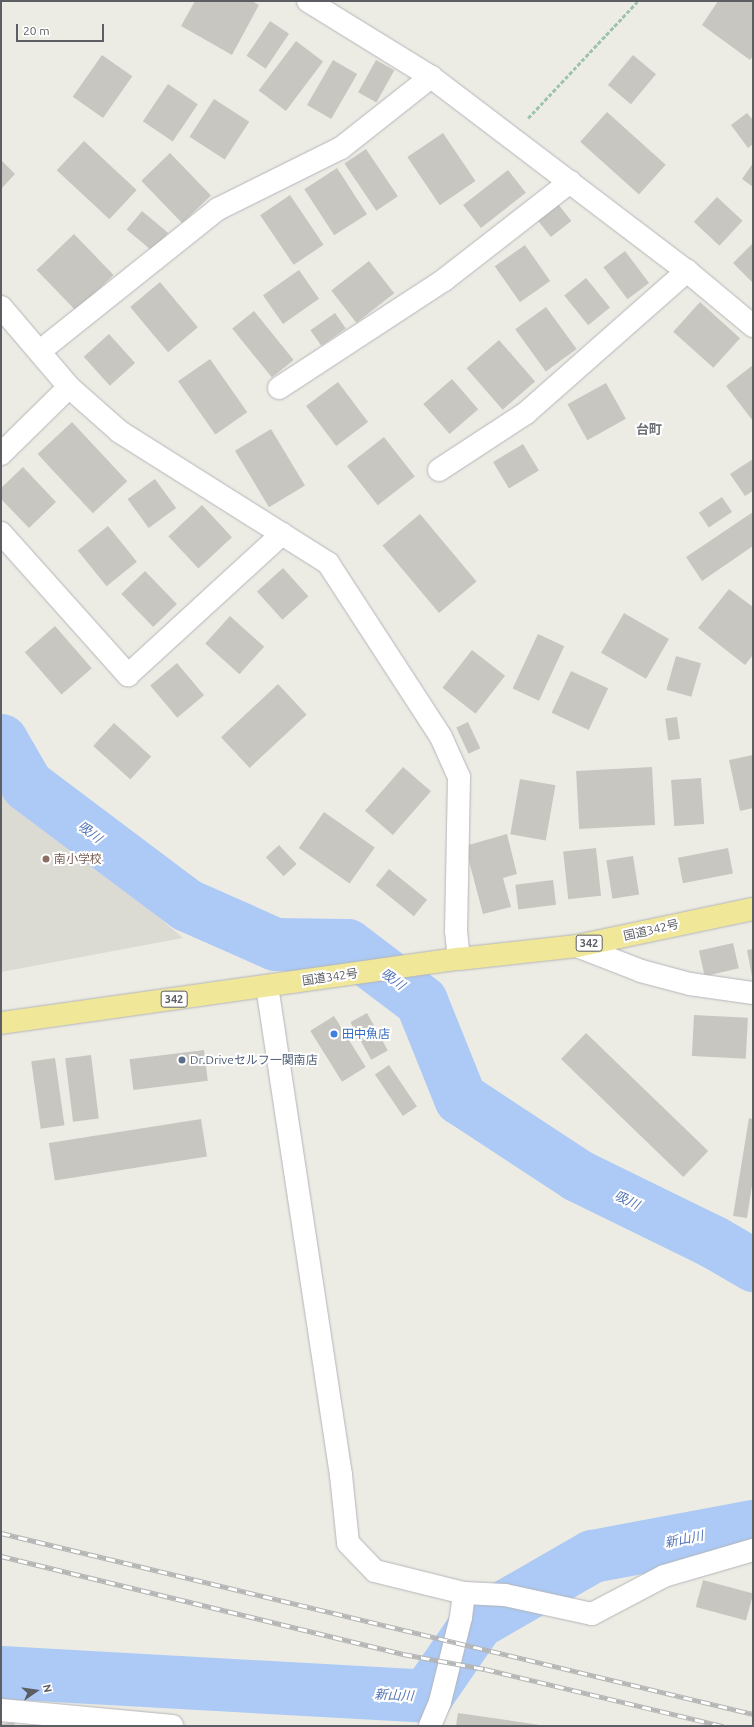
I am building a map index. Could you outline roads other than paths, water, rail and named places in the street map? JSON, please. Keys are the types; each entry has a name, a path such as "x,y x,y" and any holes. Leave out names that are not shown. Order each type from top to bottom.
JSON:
{"highway":[{"name":"国道342号","path":"1,1023 346,974 423,965 459,959 577,946 753,909"}],"street":[{"path":"308,1 431,77 687,271 753,326"},
{"path":"40,351 218,209 341,148 431,77"},
{"path":"279,388 444,280 570,182"},
{"path":"439,470 526,414 687,271"},
{"path":"1,307 40,351 69,387 120,432 328,563 441,737 459,777 456,931 459,959"},
{"path":"1,454 69,387"},
{"path":"1,534 128,675 282,534"},
{"path":"577,946 641,971 690,984 753,993"},
{"path":"267,986 341,1475 348,1543 375,1571 464,1593 505,1595 592,1614 664,1576 751,1554"},
{"path":"430,1726 440,1702 461,1617 464,1593"},
{"path":"1,1710 172,1726"}],"waterway":[{"name":"吸川","path":"1,740 27,785 187,905 275,944 347,945 421,1001 460,1098 577,1175 712,1241 753,1265"},
{"name":"新山川","path":"1,1672 426,1696 477,1622 592,1556 753,1526"}],"railway":[{"path":"1,1533 753,1714"},
{"path":"1,1556 403,1654 485,1669 723,1726"}],"place":[{"name":"南小学校","path":"46,859"},
{"name":"田中魚店","path":"334,1034"},
{"name":"Dr.Driveセルフ一関南店","path":"182,1060"}],"district":[{"name":"台町","path":"649,429"}]}
